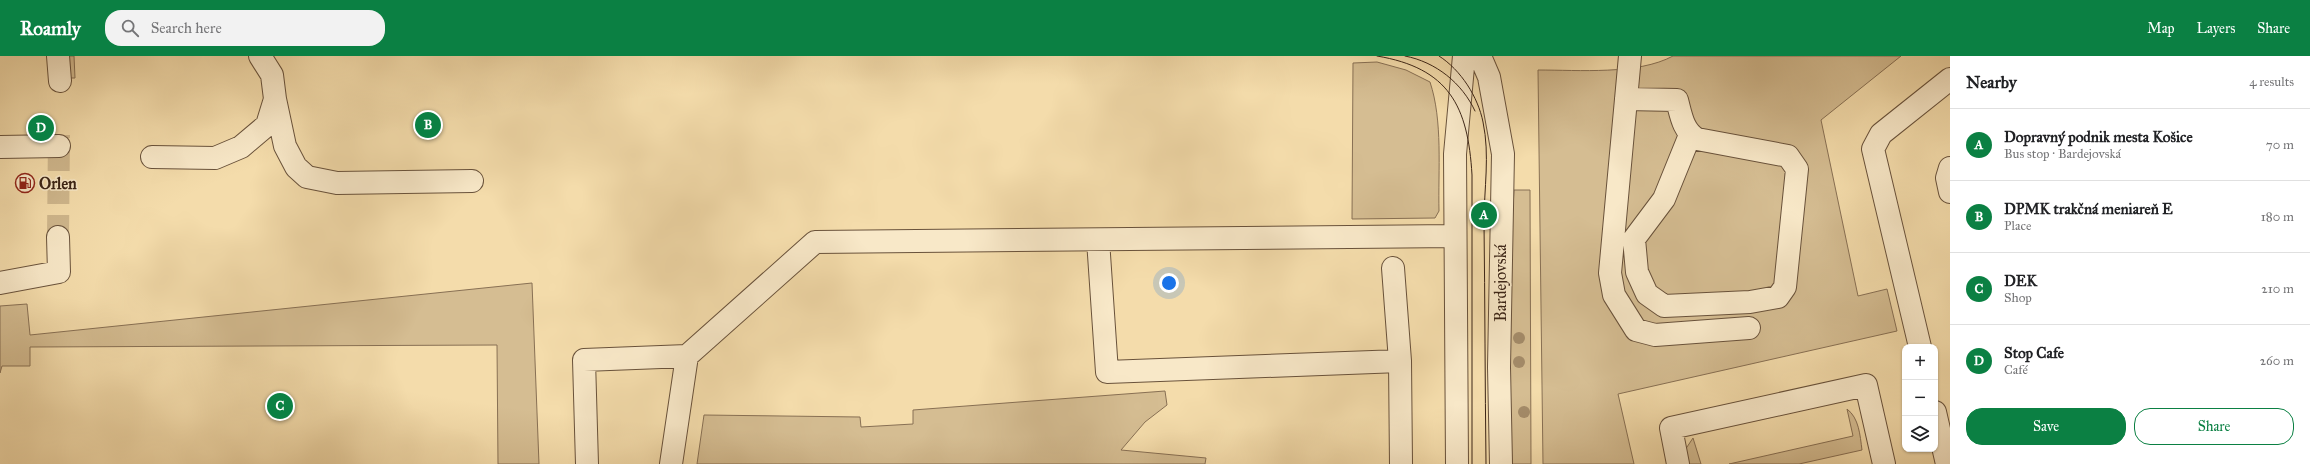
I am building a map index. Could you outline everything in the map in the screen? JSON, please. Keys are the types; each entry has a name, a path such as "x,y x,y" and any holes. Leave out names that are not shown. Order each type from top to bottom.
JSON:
{"street":[{"path":"58,56 60,82"},
{"path":"260,56 272,74 275,99 285,146 296,167 307,177 337,183 472,181"},
{"path":"1457,464 1455,154 1464,56"},
{"name":"Bardejovská","path":"1480,56 1488,77 1503,154 1499,367 1501,464"},
{"path":"1630,56 1610,273 1614,296 1636,330 1655,335 1749,328"},
{"path":"1919,344 1873,148 1881,134 1950,79"},
{"path":"152,157 215,158 241,147 267,125 275,99"},
{"path":"1626,99 1677,100 1684,125 1690,135 1697,139 1788,156 1797,169 1785,287 1778,297 1750,302 1664,306 1647,294 1637,272 1634,239 1664,200 1690,135"},
{"path":"0,147 59,146"},
{"path":"1950,168 1947,178 1950,192"},
{"path":"587,464 584,360 687,356 815,242 1456,236"},
{"path":"0,283 59,272 58,237"},
{"path":"1098,240 1107,372 1400,362"},
{"path":"1394,268 1400,362 1401,464"},
{"path":"1610,273 1637,272"},
{"path":"671,464 687,356"},
{"path":"1678,464 1671,428 1866,385 1884,464"},
{"path":"1936,416 1947,464"}],"shaded area":[{"path":"65,56 74,56 75,78 66,78"},
{"path":"1673,56 1901,56 1821,120 1858,296 1887,289 1897,331 1618,394 1634,464 1543,464 1538,70 1590,71 1626,69 1659,62"},
{"path":"1377,62 1406,70 1430,82 1437,113 1439,146 1439,211 1435,218 1352,219 1353,63"},
{"path":"1514,190 1530,190 1531,464 1509,464 1508,294"},
{"path":"532,283 539,464 498,464 497,345 30,347 30,366 2,366 0,373 0,306 27,304 30,335"},
{"path":"1165,391 1167,405 1145,422 1121,450 1206,458 1205,464 697,464 704,415 860,417 861,427 913,424 913,410"},
{"path":"1847,409 1854,417 1856,422 1860,433 1862,450 1799,464 1729,464 1853,436"},
{"path":"1693,438 1701,464 1688,464 1685,450"}],"tunnel":[{"path":"58,237 59,135"}],"tram line":[{"path":"1377,56 1402,62 1422,70 1438,81 1450,94 1459,110 1466,129 1472,175 1472,464"},
{"path":"1405,56 1427,63 1447,75 1463,91 1475,111"},
{"path":"1439,56 1461,76 1473,94 1481,113 1485,134 1486,159 1484,222 1486,464"}],"place":[{"name":"DPMK trakčná meniareň E","path":"428,125"},
{"name":"Stop Cafe","path":"41,128"},
{"name":"Orlen","path":"25,183"},
{"name":"Dopravný podnik mesta Košice","path":"1484,215"},
{"name":"DEK","path":"280,406"}]}
